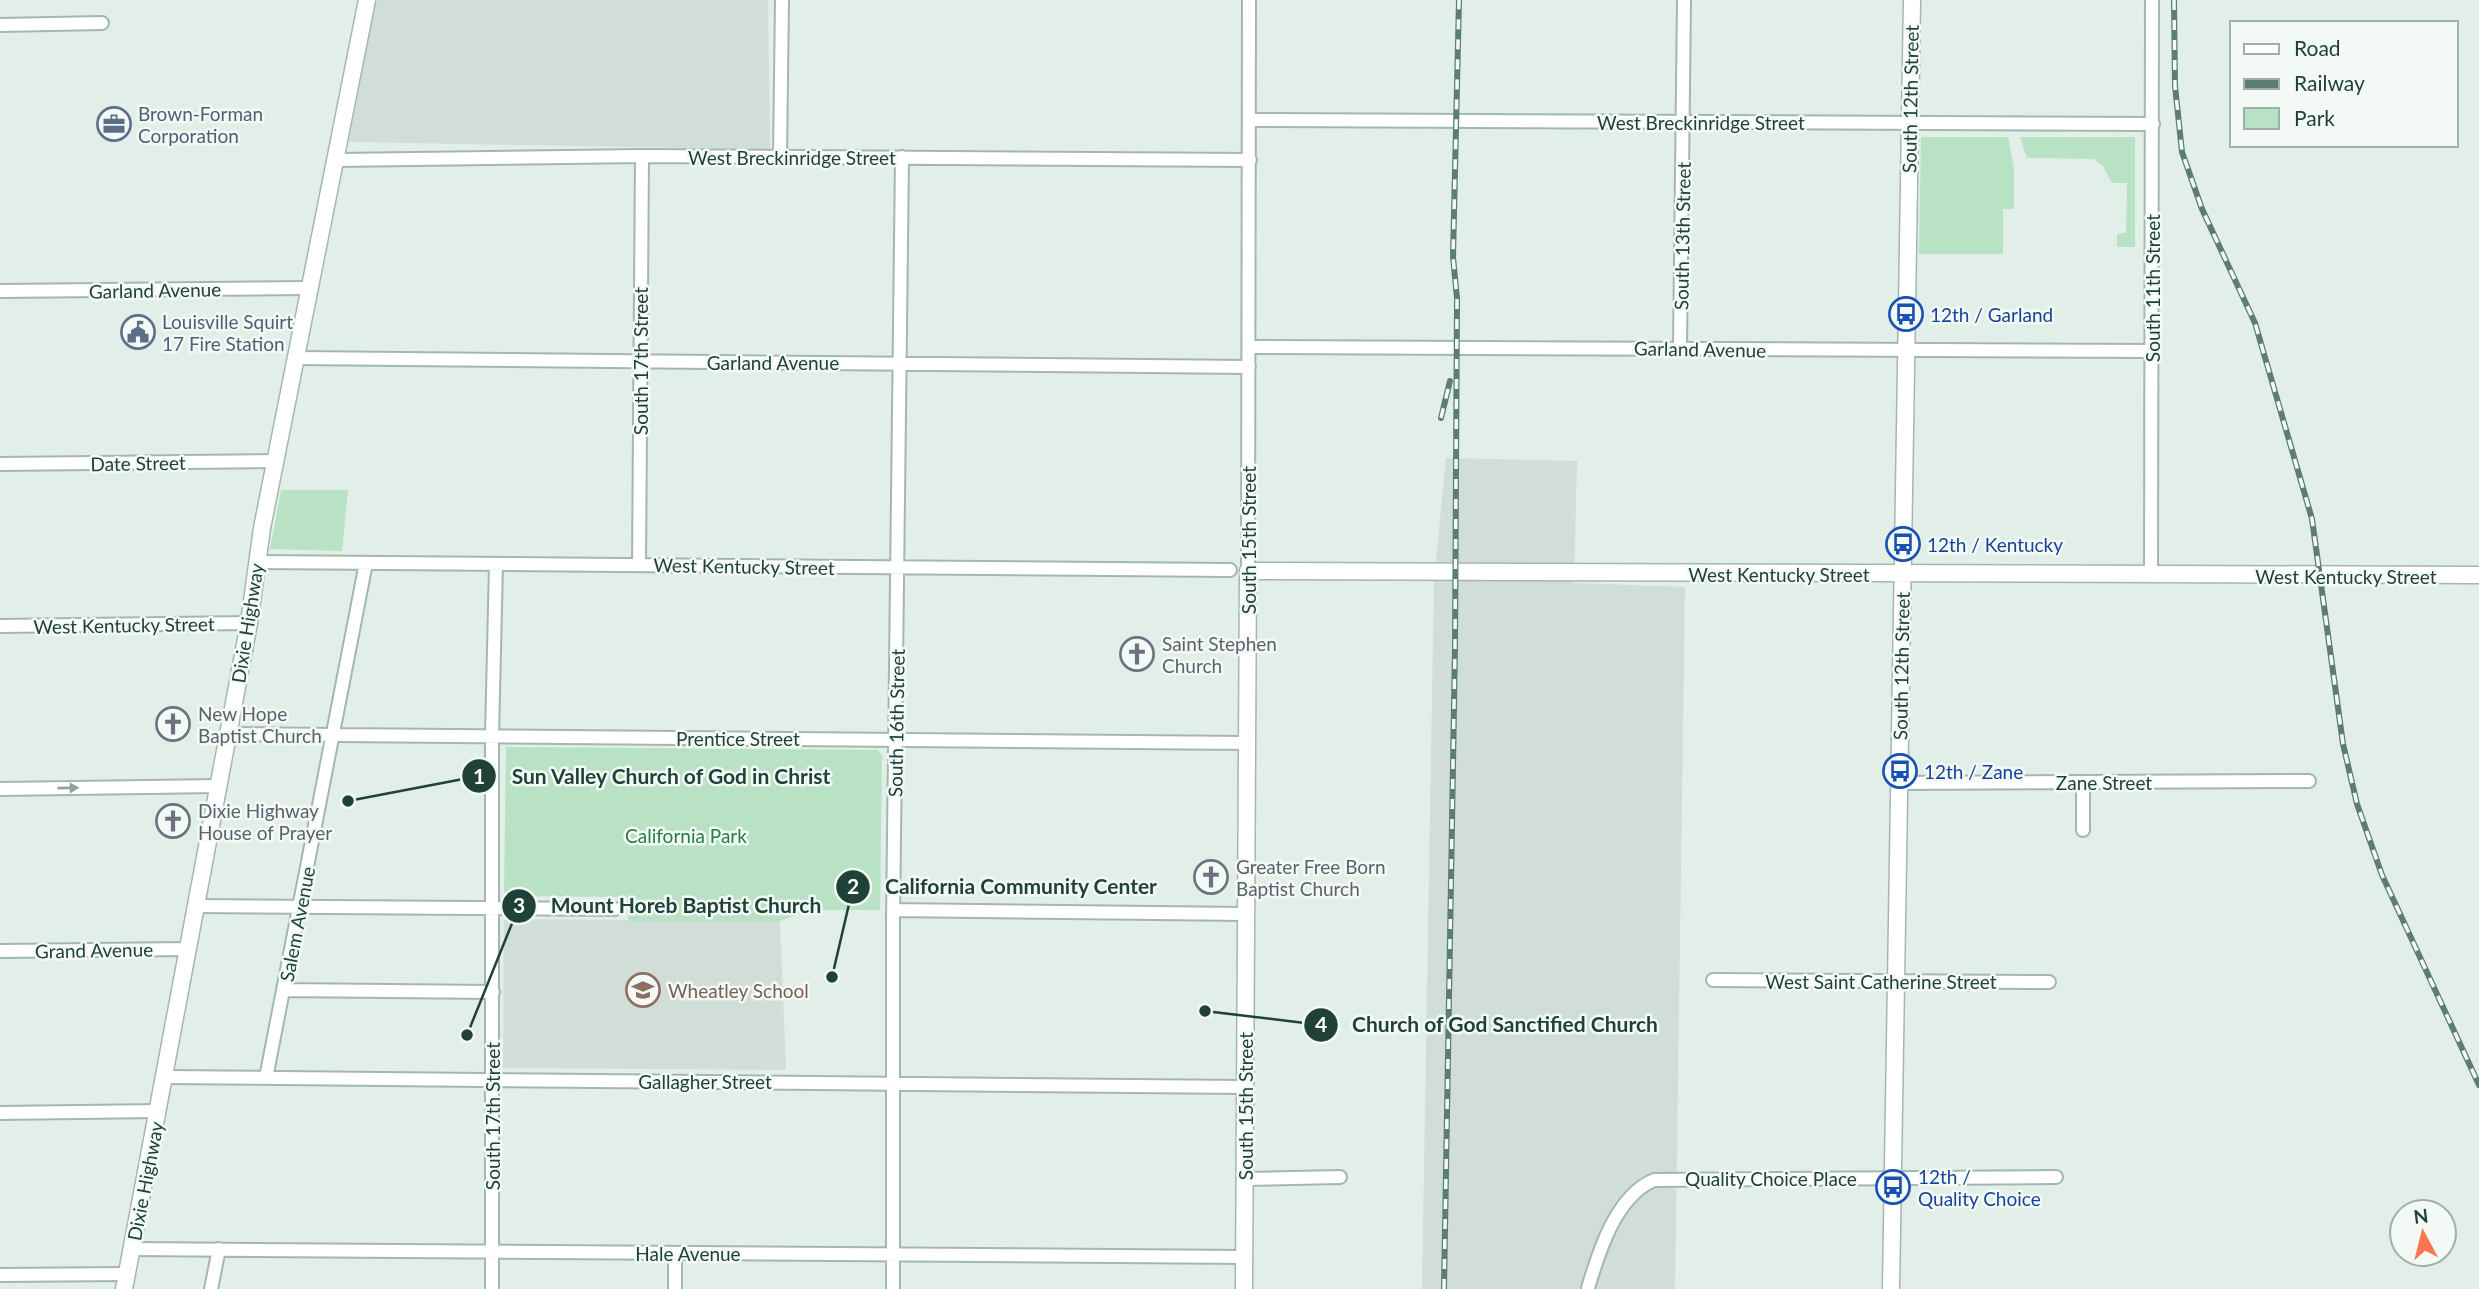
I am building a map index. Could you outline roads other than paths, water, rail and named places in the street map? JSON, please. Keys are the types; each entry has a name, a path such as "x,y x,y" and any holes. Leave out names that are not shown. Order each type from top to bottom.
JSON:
{"street":[{"name":"Dixie Highway","path":"126,1282 249,624 275,461 366,0"},
{"path":"780,156 782,0"},
{"name":"South 15th Street","path":"1244,1289 1249,0"},
{"name":"South 13th Street","path":"1681,347 1684,0"},
{"name":"South 12th Street","path":"1891,1289 1912,0"},
{"name":"South 11th Street","path":"2151,575 2152,0"},
{"path":"0,25 102,23"},
{"name":"West Breckinridge Street","path":"1249,120 2153,124"},
{"name":"West Breckinridge Street","path":"335,160 642,156 1250,160"},
{"name":"South 17th Street","path":"639,565 642,156"},
{"name":"South 16th Street","path":"893,1289 893,910 902,157"},
{"name":"Garland Avenue","path":"0,291 310,288"},
{"name":"Garland Avenue","path":"1249,347 2151,351"},
{"name":"Garland Avenue","path":"296,358 1249,367"},
{"name":"Date Street","path":"0,464 275,461"},
{"name":"West Kentucky Street","path":"258,562 1230,570"},
{"name":"Salem Avenue","path":"266,1078 366,563"},
{"name":"South 17th Street","path":"492,1289 492,736 496,564"},
{"name":"West Kentucky Street","path":"1248,570 2479,575"},
{"name":"West Kentucky Street","path":"0,626 249,624"},
{"name":"Prentice Street","path":"228,734 1247,743"},
{"name":"Zane Street","path":"1900,783 2309,780"},
{"path":"2083,782 2083,830"},
{"path":"0,789 219,786"},
{"path":"196,905 615,909"},
{"path":"893,910 1246,914"},
{"name":"Grand Avenue","path":"0,951 188,949"},
{"name":"West Saint Catherine Street","path":"1713,980 2049,982"},
{"path":"284,990 493,992"},
{"name":"Gallagher Street","path":"164,1077 1245,1087"},
{"path":"0,1113 158,1111"},
{"path":"1244,1179 1340,1177"},
{"name":"Quality Choice Place","path":"1588,1288 1613,1224 1632,1194 1654,1180 2056,1178"},
{"name":"Hale Avenue","path":"132,1248 1244,1258"},
{"path":"211,1289 219,1249"},
{"path":"675,1253 675,1289"},
{"path":"0,1275 126,1282"}],"railway":[{"path":"1444,1289 1455,648 1457,298 1453,257 1459,0"},
{"path":"2174,0 2175,86 2182,152 2202,209 2255,323 2312,519 2343,744 2357,804 2382,875 2479,1085"},
{"path":"1441,418 1450,381"}],"place":[{"name":"Brown-Forman Corporation","path":"114,124"},
{"name":"12th / Garland","path":"1906,314"},
{"name":"Louisville Squirt 17 Fire Station","path":"138,332"},
{"name":"12th / Kentucky","path":"1903,544"},
{"name":"Saint Stephen Church","path":"1137,654"},
{"name":"New Hope Baptist Church","path":"173,724"},
{"name":"12th / Zane","path":"1900,771"},
{"name":"Sun Valley Church of God in Christ","path":"348,801"},
{"name":"Dixie Highway House of Prayer","path":"173,821"},
{"name":"Greater Free Born Baptist Church","path":"1211,877"},
{"name":"California Community Center","path":"832,977"},
{"name":"Wheatley School","path":"643,990"},
{"name":"Church of God Sanctified Church","path":"1205,1011"},
{"name":"Mount Horeb Baptist Church","path":"467,1035"},
{"name":"12th / Quality Choice","path":"1893,1187"}],"park label":[{"name":"California Park","path":"686,835"}]}
